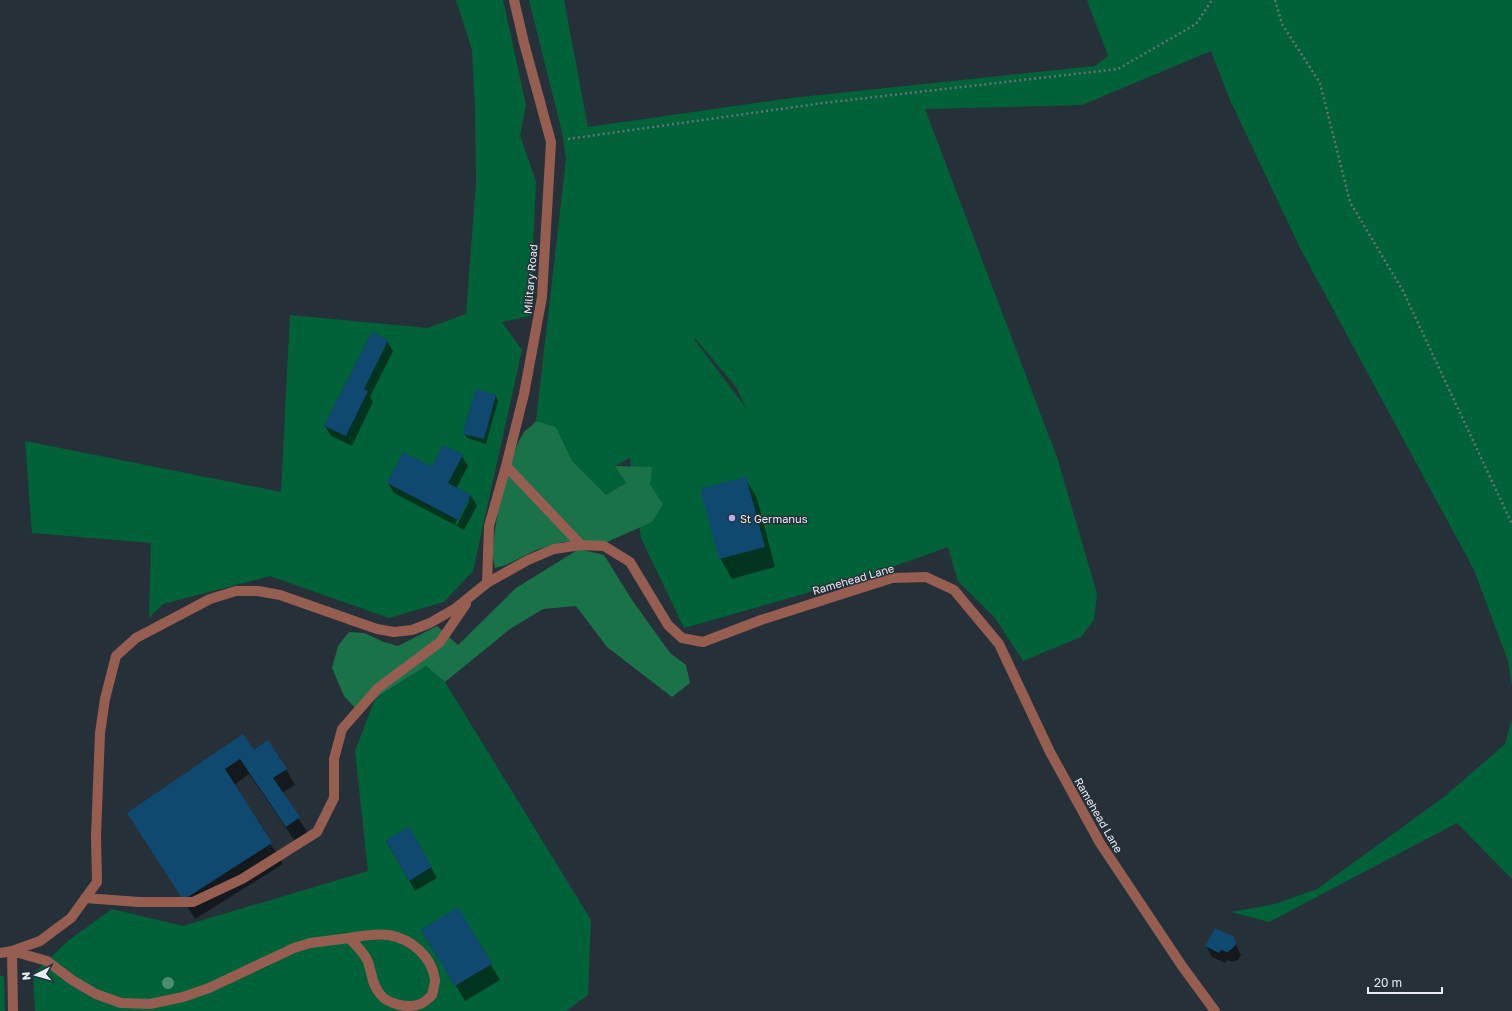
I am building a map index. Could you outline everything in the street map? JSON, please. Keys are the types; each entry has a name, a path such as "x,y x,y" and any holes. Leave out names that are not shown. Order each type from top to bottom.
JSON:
{"street":[{"name":"Military Road","path":"487,583 489,526 524,394 542,297 551,142 514,0"},
{"path":"506,466 581,545"},
{"name":"Ramehead Lane","path":"0,953 12,951 40,941 71,918 96,882 97,780 100,733 105,699 116,656 136,638 210,599 236,592 258,591 280,595 377,629 394,632 412,630 430,623 456,608 487,583 528,560 554,549 581,545 604,546 630,562 668,625 682,638 703,642 761,620 892,578 926,577 954,590 999,644 1050,752 1100,843 1182,966 1215,1011"},
{"path":"85,898 139,902 193,902 242,879 317,832 334,798 334,759 342,729 378,688 440,642 472,595"},
{"path":"13,1011 12,951 47,961 72,980 96,994 121,1003 150,1004 183,997 209,988 294,948 310,943 372,934 389,936 408,941 422,952 430,964 435,980 432,995 420,1004 407,1006 393,1004 380,995 373,981 368,962 359,948 349,938"}],"path":[{"path":"551,142 823,103 1118,69 1196,24 1212,0"},
{"path":"1276,0 1282,24 1320,82 1350,202 1403,292 1512,524"}],"green space":[{"path":"456,0 503,0 526,105 520,135 536,182 530,316 502,322 522,350 473,571 444,602 389,618 270,576 163,604 149,618 151,543 32,533 25,441 281,492 290,315 427,328 466,314 476,182 472,50","holes":["372,332 388,340 364,389 368,391 346,436 324,426","476,390 496,395 484,439 463,433","443,445 463,455 448,483 471,495 458,520 387,483 403,452 432,467"]},
{"path":"529,0 564,0 588,127 791,98 1095,66 1108,56 1087,0 1512,0 1512,687 1508,661 1474,570 1300,248 1230,100 1211,51 1082,105 925,109 1058,460 1097,594 1094,620 1081,637 1023,661 995,618 958,581 948,547 873,574 684,628 641,538 630,458 615,466 626,483 606,495 572,461 556,427 536,421 566,159 562,132","holes":["695,338 736,387 746,408 694,339"]},
{"path":"536,421 556,427 572,461 606,495 626,483 615,466 652,467 650,485 663,504 652,522 607,542 562,542 536,550 506,565 495,568 493,560 493,544 495,529 508,472 519,441 525,431"},
{"path":"579,549 604,555 632,600 670,653 686,665 690,683 672,697 607,647 576,606 543,609 510,629 445,682 426,666 357,710 344,696 332,668 338,646 349,632 364,633 384,642 398,646 437,626 458,645 516,588"},
{"path":"426,666 445,682 591,920 588,995 566,1011 35,1011 33,974 69,940 112,909 183,926 368,871 355,751 375,699","holes":["409,827 432,868 409,881 386,841","458,908 492,964 455,986 421,930"]},
{"path":"1512,719 1512,879 1457,823 1269,922 1231,912 1275,904 1317,889 1444,797 1505,744"},
{"path":"0,976 4,976 5,1011 0,1011"}],"building":[{"path":"372,332 388,340 364,389 368,391 346,436 324,426"},
{"path":"476,389 496,395 484,439 463,434"},
{"path":"443,445 463,455 448,483 471,495 458,520 387,483 403,452 432,467"},
{"name":"St Germanus","path":"746,477 765,547 719,559 700,489"},
{"path":"243,734 254,750 268,740 287,769 273,778 300,817 286,827 240,759 225,769 272,843 183,900 127,813"},
{"path":"409,827 432,867 409,881 386,840"},
{"path":"458,907 492,964 455,986 421,930"},
{"path":"1215,928 1234,937 1236,944 1232,949 1227,952 1221,950 1219,953 1205,946"}],"place":[{"name":"St Germanus","path":"732,518"}]}
